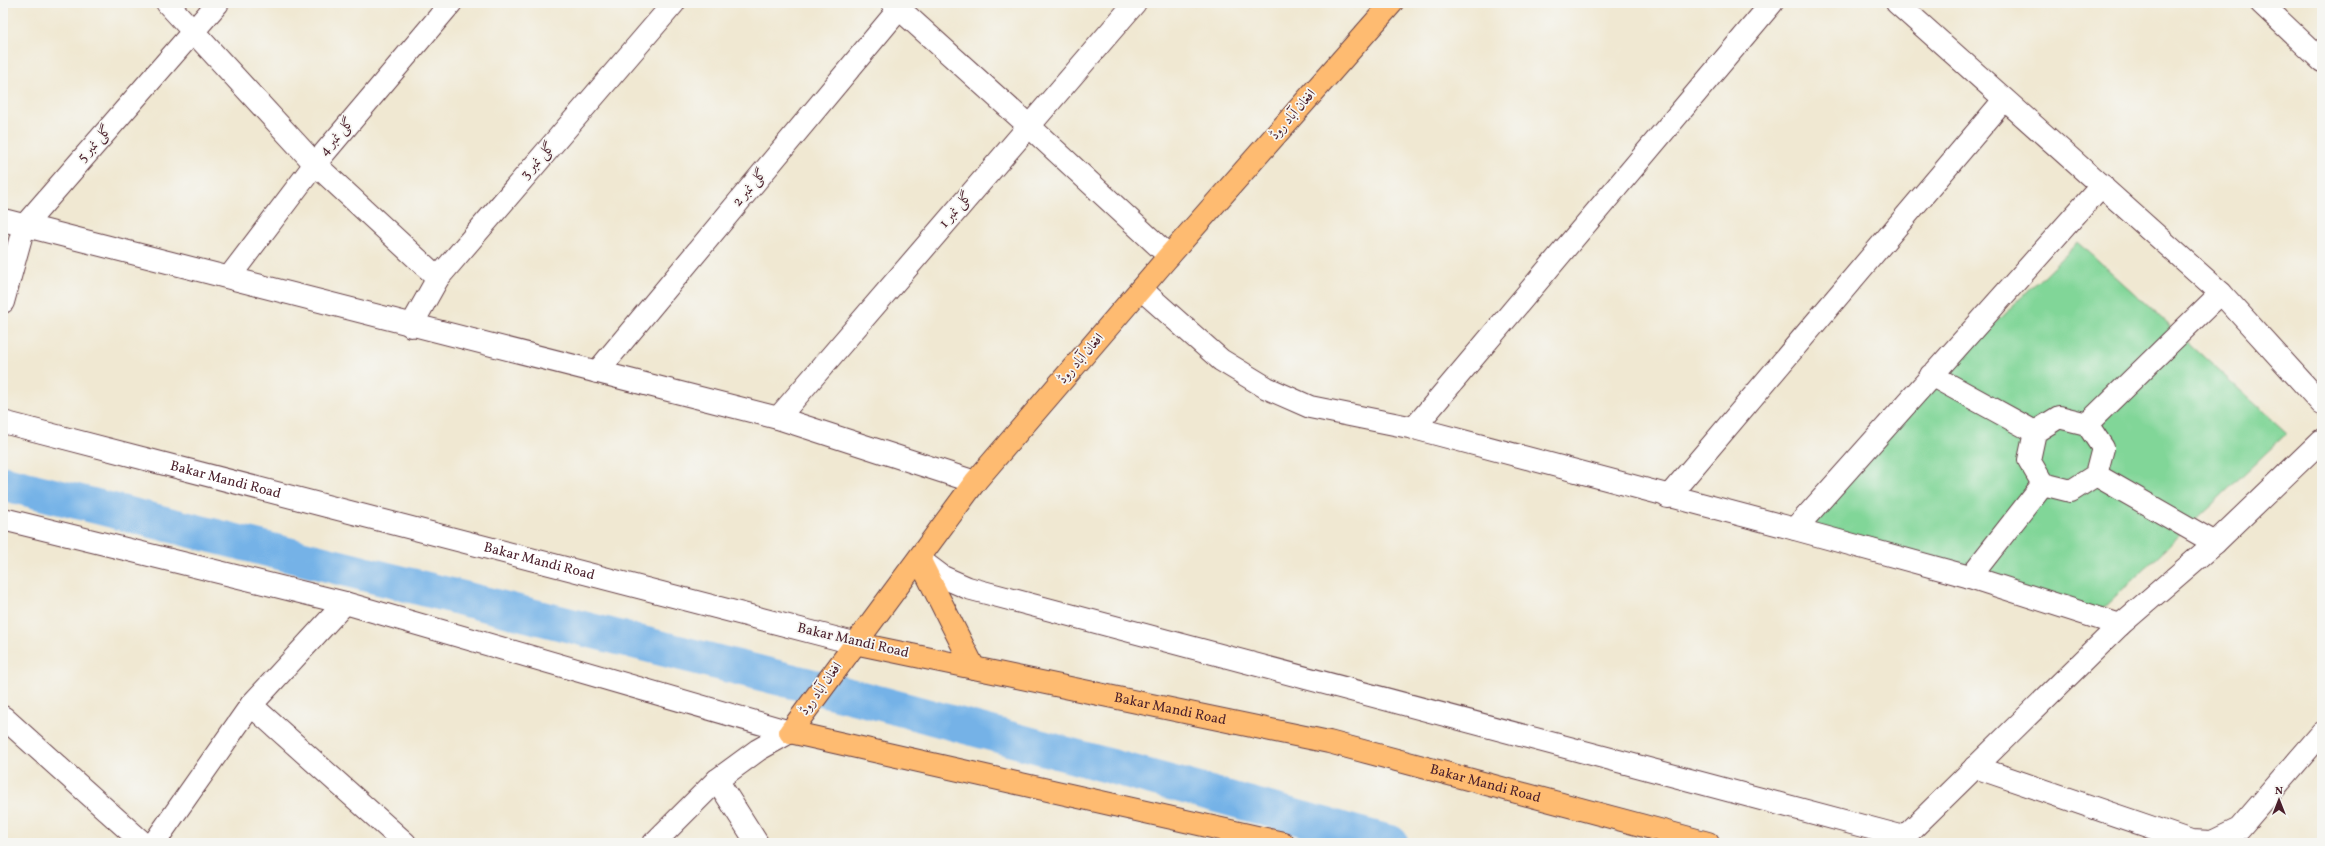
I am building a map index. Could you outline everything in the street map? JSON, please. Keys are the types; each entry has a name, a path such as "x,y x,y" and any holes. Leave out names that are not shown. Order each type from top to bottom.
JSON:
{"main road":[{"name":"افغان آباد روڈ","path":"795,725 831,674 919,559 975,482 1169,256 1392,3"},
{"path":"919,559 974,668"},
{"name":"Bakar Mandi Road","path":"854,643 1329,742 1708,843"},
{"path":"795,725 1283,843"}],"street":[{"path":"167,3 194,30 315,164 438,278"},
{"name":"گلی نمبر 5","path":"3,302 24,226 218,3"},
{"name":"گلی نمبر 4","path":"230,276 315,164 451,3"},
{"name":"گلی نمبر 3","path":"412,326 438,278 674,3"},
{"name":"گلی نمبر 1","path":"778,418 1028,125 1135,3"},
{"path":"1414,428 1772,3"},
{"path":"1897,3 2221,293 2322,404"},
{"path":"2261,3 2322,61"},
{"path":"898,5 1169,256"},
{"name":"گلی نمبر 2","path":"597,372 898,5"},
{"path":"1668,497 2004,100"},
{"path":"1795,529 2102,185"},
{"path":"3,220 230,276 412,326 778,418 975,482"},
{"path":"1141,289 1221,360 1267,388 1310,407 1414,428 1668,497 1795,529 1970,578 2120,625"},
{"path":"2087,424 2221,293"},
{"path":"1931,375 2035,432"},
{"path":"2059,417 2087,424 2102,448 2096,476 2071,491 2043,484 2028,460 2035,432 2059,417"},
{"name":"Bakar Mandi Road","path":"3,422 854,643"},
{"path":"919,559 943,578 968,588 1901,840 2120,625 2216,543 2322,440"},
{"path":"2096,476 2216,543"},
{"path":"1970,578 2043,484"},
{"path":"3,519 345,603 795,725"},
{"path":"154,843 251,705 345,603"},
{"path":"251,705 405,843"},
{"path":"3,717 142,843"},
{"path":"654,843 717,780 795,725"},
{"path":"1975,768 2191,842 2212,842 2239,829 2322,733"},
{"path":"717,780 757,843"}],"green space":[{"path":"2078,242 2287,433 2100,611 1790,523"}],"waterway":[{"path":"3,483 883,704 1391,843"}]}
